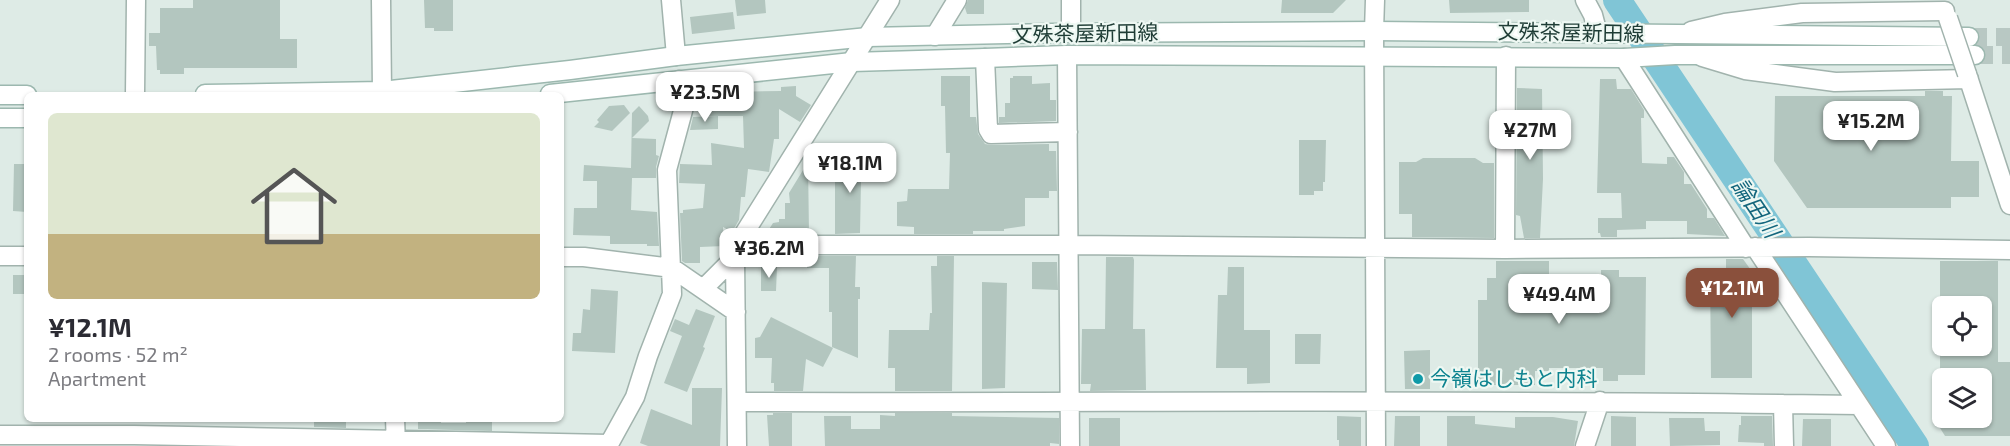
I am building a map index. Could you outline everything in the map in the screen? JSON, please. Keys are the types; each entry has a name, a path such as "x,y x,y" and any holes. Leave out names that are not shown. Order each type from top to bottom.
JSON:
{"street":[{"path":"135,92 136,0"},
{"path":"381,0 382,92"},
{"path":"671,0 676,56"},
{"path":"703,289 736,251 890,0"},
{"path":"935,36 957,0"},
{"path":"1071,0 1071,33"},
{"path":"1376,0 1374,31 1376,446"},
{"path":"1585,0 1606,34"},
{"path":"1674,34 1802,6 1945,10 2010,205"},
{"name":"文殊茶屋新田線","path":"390,92 676,56 868,37 1374,31 1969,37"},
{"path":"1067,55 1070,446"},
{"name":"文殊茶屋新田線","path":"564,92 852,62 1067,55 1626,57 1975,55"},
{"path":"1694,55 1745,70 1835,82 1968,77"},
{"path":"1505,249 1506,57"},
{"path":"1626,57 1750,247 1886,446"},
{"path":"985,58 988,129 991,134 1068,132"},
{"path":"0,435 134,433 396,443 609,445 635,396 672,294 667,170 684,107 679,80"},
{"path":"0,95 24,95"},
{"path":"0,118 24,118"},
{"path":"736,251 1070,245 1376,249 1809,247 2010,250"},
{"path":"736,251 737,446"},
{"path":"0,256 24,256"},
{"path":"564,256 672,268 736,312"},
{"path":"737,402 1070,404 1166,401 1600,401 1859,405"},
{"path":"1585,446 1600,401"},
{"path":"1783,404 1784,446"},
{"path":"395,422 396,443"}],"building":[{"path":"193,0 280,0 280,39 297,39 297,68 184,68 184,74 160,74 160,70 157,70 156,46 149,46 149,33 160,33 160,8 193,8"},
{"path":"424,0 453,0 453,31 434,31 434,28 425,28"},
{"path":"735,0 765,0 766,13 737,16"},
{"path":"968,0 984,0 984,14 967,14 965,8"},
{"path":"1282,0 1346,0 1333,13 1281,13"},
{"path":"1449,0 1529,0 1529,12 1450,13"},
{"path":"733,12 735,29 692,34 690,17"},
{"path":"941,76 970,76 970,117 976,117 978,134 985,144 1049,144 1049,151 1056,151 1057,191 1049,191 1049,198 1025,198 1025,226 1004,229 1004,231 973,231 973,234 914,234 914,227 897,226 897,202 907,201 908,189 949,189 950,153 946,153 945,106 941,106"},
{"path":"1032,76 1032,84 1050,83 1050,100 1056,100 1056,121 999,123 999,117 1005,117 1005,103 1010,103 1010,78"},
{"path":"1600,79 1616,79 1617,89 1631,89 1644,110 1644,118 1641,118 1642,163 1667,164 1667,157 1674,157 1684,172 1684,184 1691,184 1707,209 1707,218 1714,218 1725,236 1687,234 1687,221 1646,221 1646,229 1617,230 1617,237 1601,237 1598,233 1598,218 1622,218 1621,193 1597,193"},
{"path":"796,86 796,96 811,105 800,122 779,109 779,139 774,139 769,172 748,169 745,197 741,197 739,220 732,232 723,227 724,246 700,247 700,263 685,263 682,261 680,213 683,213 683,210 703,208 705,184 679,183 680,164 712,165 711,143 744,148 743,116 706,116 705,98 726,98 726,92 781,91 781,87"},
{"path":"1517,88 1542,89 1543,179 1540,238 1524,238 1520,216 1516,215"},
{"path":"1925,91 1943,91 1943,96 1952,96 1951,161 1979,161 1979,197 1951,197 1951,208 1807,208 1774,161 1775,96 1925,96"},
{"path":"624,105 630,113 612,131 594,127 609,106"},
{"path":"639,106 648,116 649,121 632,138 656,139 656,155 659,156 656,178 632,178 631,210 657,212 659,246 610,244 610,236 573,235 574,208 597,208 597,181 583,181 584,165 631,168 632,113"},
{"path":"718,116 718,129 690,130 693,117"},
{"path":"1299,140 1326,140 1325,182 1323,182 1323,191 1314,191 1314,195 1299,195"},
{"path":"1423,158 1475,158 1483,163 1494,163 1494,238 1412,237 1412,214 1399,214 1399,162 1416,162"},
{"path":"835,161 872,161 871,181 861,181 860,233 835,234"},
{"path":"808,162 809,234 766,234 773,223 779,222 779,219 785,219 785,203 790,203 789,193"},
{"path":"14,164 24,164 24,212 13,211"},
{"path":"807,256 856,256 855,287 860,287 858,358 832,347 829,268 807,268"},
{"path":"937,256 954,256 952,391 895,391 895,368 888,368 889,330 929,330 930,313 932,313 931,266 937,266"},
{"path":"1106,257 1133,257 1134,260 1133,329 1145,329 1146,390 1090,391 1091,384 1081,384 1082,329 1105,329"},
{"path":"1726,259 1743,259 1766,291 1752,301 1752,378 1711,378 1710,268 1726,268"},
{"path":"1496,261 1549,261 1549,280 1601,280 1601,270 1619,270 1619,277 1646,277 1645,375 1618,375 1618,381 1603,381 1603,368 1549,368 1549,371 1535,371 1535,385 1478,385 1478,300 1487,300 1487,278 1496,278"},
{"path":"1940,261 1998,261 1998,362 2010,362 2010,436 1945,436 1940,428 1992,428 1992,368 1940,368 1940,356 1992,356 1992,296 1940,296"},
{"path":"1032,262 1057,262 1058,290 1032,289"},
{"path":"761,267 777,267 776,291 761,291"},
{"path":"1228,267 1244,267 1244,330 1270,330 1270,383 1247,384 1247,368 1216,368 1218,295 1227,295"},
{"path":"13,275 24,275 24,294 13,294"},
{"path":"982,282 1007,283 1005,388 982,389"},
{"path":"591,289 618,291 615,353 572,351 573,333 581,333 583,309 590,310"},
{"path":"696,309 715,316 687,392 664,383 682,336 670,331 675,319 689,325"},
{"path":"771,317 833,348 823,367 806,359 803,391 774,391 774,383 771,383 772,358 755,358 755,338 760,337"},
{"path":"1295,334 1321,334 1320,364 1295,364"},
{"name":"今嶺はしもと内科","path":"1430,350 1430,389 1405,389 1404,351"},
{"path":"692,388 722,388 720,446 648,446 640,443 651,409 692,425"},
{"path":"773,413 792,413 792,446 769,446 767,415 773,415"},
{"path":"895,413 1059,418 1059,444 1050,443 1050,446 825,446 824,416 851,416 851,429 880,429 880,415 895,416"},
{"path":"1337,416 1361,417 1361,446 1339,446"},
{"path":"1395,416 1420,416 1420,446 1394,446"},
{"path":"1447,416 1475,416 1475,424 1515,428 1515,417 1553,417 1578,421 1574,446 1447,446"},
{"path":"1611,416 1636,417 1636,446 1611,446"},
{"path":"1741,416 1772,416 1773,446 1764,446 1764,443 1738,442"},
{"path":"1089,418 1120,418 1120,446 1089,446"},
{"path":"1669,418 1704,418 1705,431 1720,431 1720,445 1670,446"},
{"path":"1803,419 1831,419 1831,446 1802,446"},
{"path":"314,422 346,422 346,428 314,427"},
{"path":"418,422 492,422 492,431 418,429"}],"waterway":[{"name":"論田川","path":"1617,0 1915,446"}],"tunnel":[{"path":"1969,37 2010,37"},
{"path":"1975,55 2010,55"}],"place":[{"name":"今嶺はしもと内科","path":"1418,379"}]}
